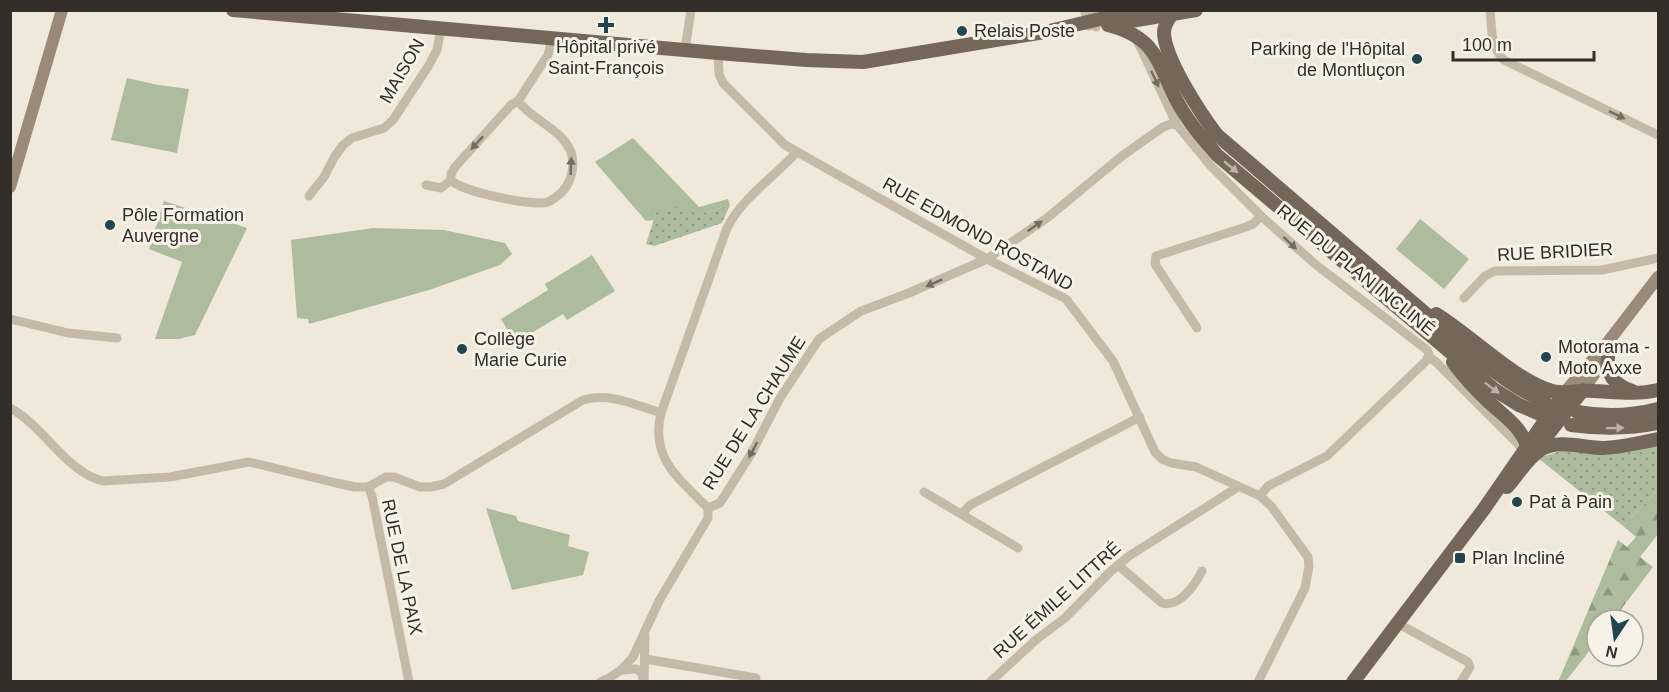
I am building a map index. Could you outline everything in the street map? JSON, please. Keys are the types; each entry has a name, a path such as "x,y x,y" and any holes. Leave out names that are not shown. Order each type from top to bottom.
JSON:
{"main road":[{"path":"10,187 16,149 62,10"},
{"path":"233,10 318,14 441,28 718,53 863,62 1045,32 1092,19 1148,17 1196,10"},
{"path":"1148,17 1152,50 1187,119 1217,155 1495,390 1519,405 1560,397 1608,349 1659,277"},
{"path":"1148,17 1196,106 1217,135 1504,379 1527,394 1560,397 1659,390"},
{"path":"1092,19 1148,17 1164,32 1169,53"},
{"path":"1574,445 1565,439 1556,425 1560,397 1613,345 1659,288"},
{"path":"1442,346 1465,378 1519,429 1524,450 1499,495"},
{"path":"1608,349 1607,368 1612,379 1622,388 1639,393"},
{"path":"1499,495 1556,425 1560,397"},
{"path":"1353,681 1485,509 1524,450 1556,425 1596,415 1621,416 1659,409"},
{"path":"1511,420 1596,429 1659,423"},
{"path":"1485,509 1537,452 1548,446 1574,445 1602,448 1659,439"}],"street":[{"path":"685,50 691,10"},
{"path":"1490,10 1494,46 1504,60 1659,135"},
{"name":"RUE DU PLAN INCLINÉ","path":"1148,17 1178,125 1210,165 1261,216 1315,264 1427,350 1430,360 1524,450"},
{"name":"MAISON","path":"309,196 324,177 343,145 352,138 384,128 393,120 437,50 441,28"},
{"path":"518,101 525,110 557,133 567,147 573,164 567,187 558,196 546,202 533,204 455,185 451,180 451,174 455,167 511,105 518,101 548,56 552,38"},
{"name":"RUE EDMOND ROSTAND","path":"718,53 719,74 723,82 785,145 987,259 1066,298 1113,362 1151,445 1162,459 1171,463 1197,467 1260,496"},
{"name":"RUE DE LA CHAUME","path":"621,670 633,657 659,600 708,518 708,508 720,503 751,454 780,398 819,339 861,311 987,259 1047,218 1163,127 1171,124 1178,125"},
{"path":"708,508 676,476 663,457 658,443 657,428 727,228 742,204 797,152"},
{"path":"426,185 441,188 451,180"},
{"path":"1197,328 1155,264 1156,256 1246,227 1261,216"},
{"name":"RUE BRIDIER","path":"1464,298 1485,276 1495,271 1602,270 1659,258"},
{"path":"10,319 68,333 117,338"},
{"path":"1258,681 1305,588 1310,566 1308,557 1271,506 1260,496 1268,486 1327,456 1430,360"},
{"path":"368,487 386,477 394,477 420,487 444,484 583,400 597,396 610,397 661,413"},
{"name":"RUE DE LA PAIX","path":"10,408 30,421 88,475 103,481 170,477 249,462 355,487 368,487 372,496 409,681"},
{"path":"962,514 970,505 1140,417"},
{"name":"RUE ÉMILE LITTRÉ","path":"990,681 1037,639 1065,618 1129,556 1239,487"},
{"path":"924,492 1018,548"},
{"path":"1118,565 1162,603 1167,604 1179,600 1197,581 1202,571"},
{"path":"1397,623 1467,662 1470,667 1469,671 1461,681"},
{"name":"RUE DE LA CHAUME","path":"643,681 645,632"},
{"path":"645,659 756,678"},
{"path":"600,681 621,670 636,669 642,673 643,681"}],"green space":[{"path":"127,78 189,89 177,153 111,140"},
{"path":"633,138 699,207 728,199 730,205 698,215 656,213 654,220 646,221 595,162"},
{"path":"164,201 247,228 195,335 179,339 155,339 182,262 149,249"},
{"path":"730,205 722,223 654,246 646,244 656,213 680,206 698,215"},
{"path":"1420,219 1469,259 1444,289 1396,249"},
{"path":"373,228 444,230 505,243 512,254 500,265 429,290 309,324 308,319 297,318 291,240"},
{"path":"592,255 615,291 567,320 563,314 515,343 501,319 548,290 545,284"},
{"path":"1658,443 1658,490 1623,526 1538,458 1567,449"},
{"path":"1658,490 1658,534 1640,557 1653,567 1622,608 1589,608 1618,540 1627,547 1636,537 1623,526"},
{"path":"486,508 516,516 518,521 570,535 568,546 589,552 583,575 512,590"},
{"path":"1585,618 1585,656 1566,681 1558,682"}],"place":[{"name":"Hôpital privé Saint-François","path":"606,25"},
{"name":"Relais Poste","path":"962,31"},
{"name":"Parking de l'Hôpital de Montluçon","path":"1417,59"},
{"name":"Pôle Formation Auvergne","path":"110,225"},
{"name":"Collège Marie Curie","path":"462,349"},
{"name":"Motorama - Moto Axxe","path":"1546,357"},
{"name":"Pat à Pain","path":"1517,502"},
{"name":"Plan Incliné","path":"1460,558"}]}
